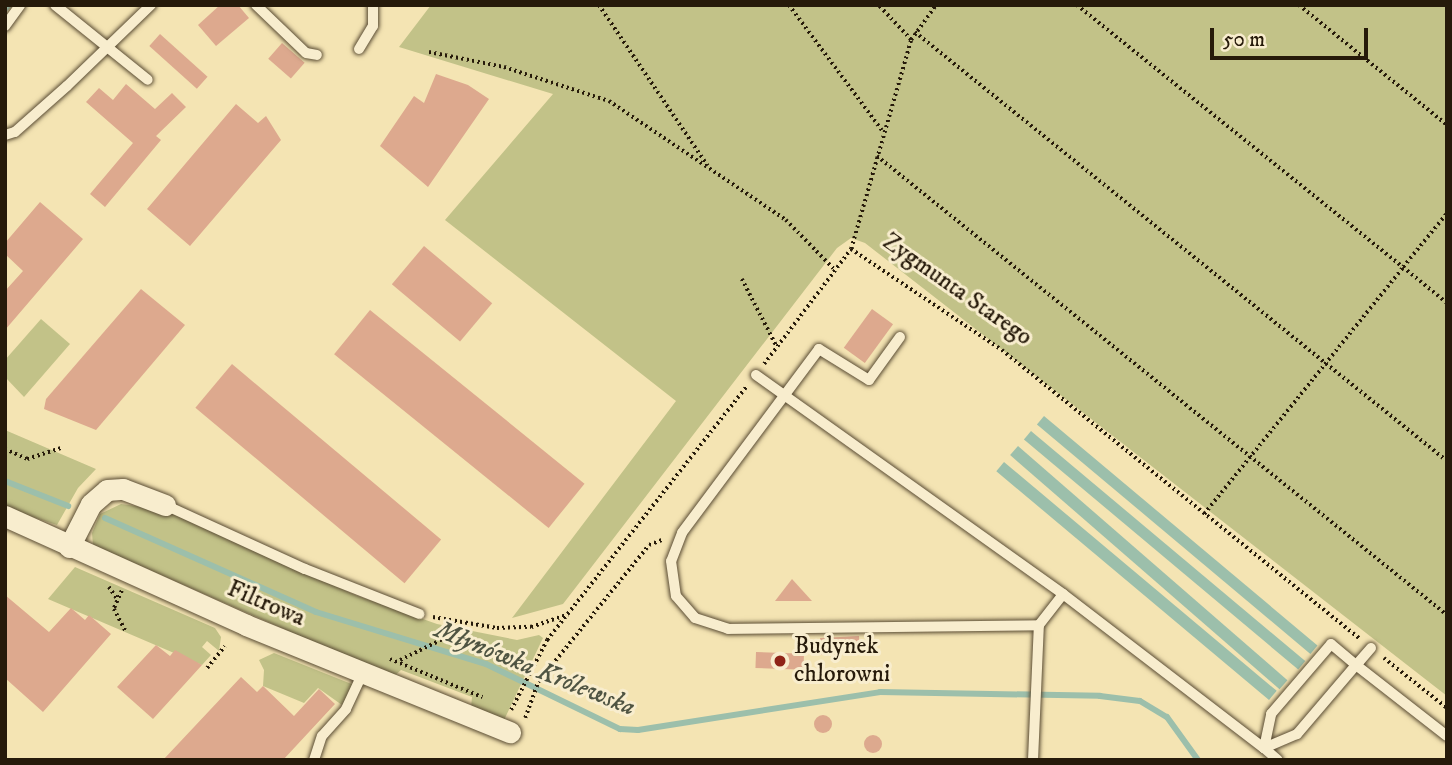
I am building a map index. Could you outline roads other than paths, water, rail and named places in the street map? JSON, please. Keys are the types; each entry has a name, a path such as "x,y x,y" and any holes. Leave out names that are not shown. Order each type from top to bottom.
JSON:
{"street":[{"path":"69,547 91,504 107,490 123,489 165,505"},
{"name":"Filtrowa","path":"5,516 69,547 371,676 511,729"}],"lane":[{"path":"5,26 20,5"},
{"path":"55,5 106,49 148,80"},
{"path":"5,135 15,132 151,5"},
{"path":"256,5 306,53 317,55"},
{"path":"359,49 373,26 373,5"},
{"path":"900,337 869,380 819,349 782,395 684,531 671,562 676,596 695,618 712,626 1039,625"},
{"path":"756,375 1063,594 1278,760"},
{"path":"165,505 305,569 419,614"},
{"path":"1033,760 1039,625 1063,594"},
{"path":"1264,748 1271,714 1331,644 1447,736"},
{"path":"1264,748 1297,734 1371,648"},
{"path":"314,760 322,736 371,676"}],"waterway":[{"path":"5,9 9,5"},
{"name":"Młynówka Królewska","path":"5,481 68,506"},
{"name":"Młynówka Królewska","path":"105,518 316,612 486,664 620,729 638,730 880,692 1100,696 1140,701 1167,717 1198,760"}],"place":[{"name":"Budynek chlorowni","path":"780,661"}]}
